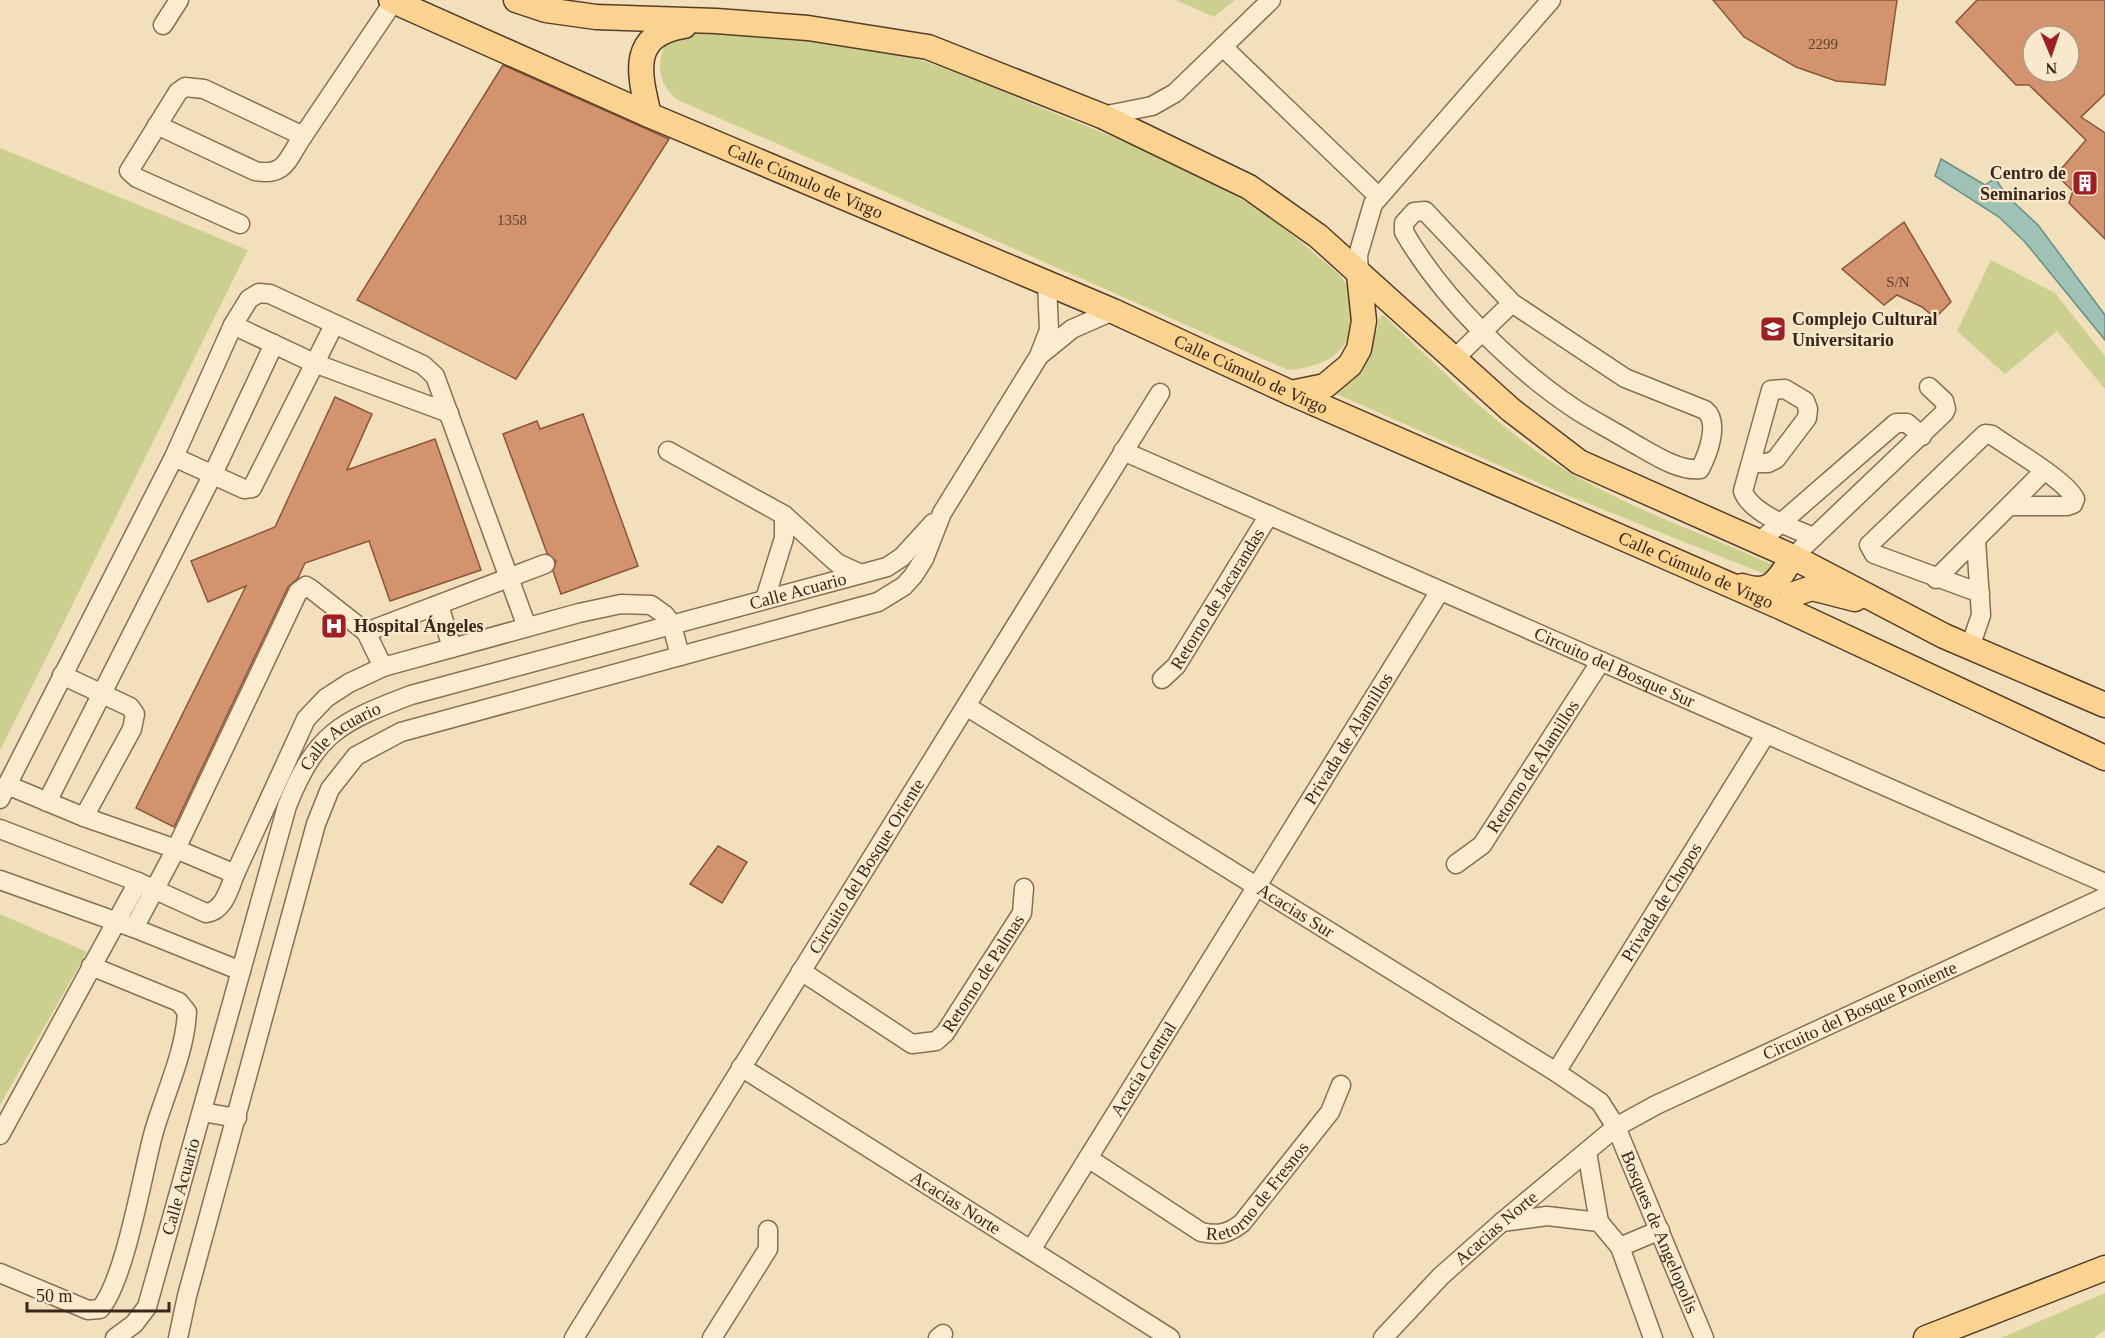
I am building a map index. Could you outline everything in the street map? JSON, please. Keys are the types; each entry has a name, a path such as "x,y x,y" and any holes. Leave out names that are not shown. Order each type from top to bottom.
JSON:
{"main road":[{"path":"516,0 546,10 596,17 716,21 808,28 928,47 1102,116 1249,187 1318,236 1510,410 1579,462 1793,557 1883,605 1970,647 2105,705"},
{"name":"Calle Cúmulo de Virgo","path":"393,1 649,115 1113,311 1291,393 1683,567 1785,609 2105,758"},
{"path":"649,115 640,69 643,50 654,37 673,28 716,21"},
{"path":"1291,393 1325,386 1350,365 1359,349 1364,321 1359,274"},
{"path":"1683,567 1756,591 1766,590 1776,582 1793,557"},
{"path":"1785,609 1794,594 1812,588 1883,605"},
{"path":"1926,1338 2105,1268"}],"street":[{"path":"163,25 179,0"},
{"path":"1102,116 1152,106 1174,93 1271,0"},
{"path":"1359,274 1358,255 1372,204 1551,0"},
{"path":"158,125 255,171 270,174 279,171 393,1"},
{"path":"1223,47 1379,197"},
{"path":"240,224 137,178 129,171 178,92 185,87 194,86 303,136"},
{"path":"1425,211 1435,218 1512,303 1625,378 1705,410 1712,415 1713,423 1700,469 1690,470 1648,452 1578,411 1543,386 1483,331 1450,294 1408,239 1403,227 1414,212 1425,211"},
{"name":"Calle Acuario","path":"178,1338 187,1296 316,824 330,789 356,756 401,732 878,602 891,595 913,576 924,559 942,513 1039,356 1049,330 1047,283"},
{"path":"235,874 176,849 47,802 4,792 174,457 233,325 249,299 259,293 270,294 423,365 435,376 527,627"},
{"path":"1453,360 1512,303"},
{"name":"Calle Acuario","path":"1039,356 1071,330 1113,311"},
{"path":"233,325 314,363 449,413"},
{"path":"174,457 244,489 252,488 334,325"},
{"path":"47,802 213,474 274,344"},
{"path":"1793,557 1922,436 1946,409 1944,401 1929,387"},
{"name":"Circuito del Bosque Oriente","path":"574,1338 1160,393"},
{"path":"1759,542 1896,423 1904,421 1922,436"},
{"path":"1980,593 1936,579 1874,554 1870,550 1871,540 1984,434 1992,435 2044,471 2072,492 2075,499 2073,504 2011,506"},
{"path":"668,451 784,515 837,563 861,574"},
{"name":"Circuito del Bosque Sur","path":"1124,451 2105,883"},
{"path":"1751,463 1745,483 1746,498 1782,523 1814,537"},
{"path":"1936,579 2044,471"},
{"name":"Calle Acuario","path":"115,1338 134,1324 147,1307 287,806 302,769 324,739 360,715 411,695 861,574 896,561 942,513"},
{"path":"765,600 784,538 784,515"},
{"name":"Retorno de Jacarandas","path":"1162,679 1176,666 1269,515"},
{"path":"1970,647 1980,620 1976,540"},
{"path":"366,632 545,564"},
{"path":"0,1135 91,966 126,925 146,885 176,849 298,591 306,586 311,589 366,632 383,667"},
{"name":"Privada de Alamillos","path":"1256,888 1440,591"},
{"path":"0,829 146,885 206,913 214,912 221,906 306,719 326,698 348,683 383,667 527,627 621,604 651,605 665,615 672,625 680,656"},
{"path":"439,605 452,648"},
{"name":"Retorno de Alamillos","path":"1456,864 1482,845 1601,661"},
{"path":"62,675 130,707 135,722 84,817"},
{"name":"Acacias Sur","path":"966,706 1556,1072 1600,1102 1616,1127"},
{"name":"Privada de Chopos","path":"1556,1072 1766,734"},
{"path":"0,880 126,925 241,971"},
{"name":"Retorno de Palmas","path":"801,971 912,1044 936,1041 945,1033 1022,913 1023,888"},
{"name":"Acacia Central","path":"1031,1250 1256,888"},
{"name":"Circuito del Bosque Poniente","path":"1616,1127 1656,1105 2105,897"},
{"path":"0,1273 88,1310 100,1309 107,1301 118,1271 153,1136 181,1051 187,1019 184,1006 91,966"},
{"name":"Acacias Norte","path":"741,1068 1170,1338"},
{"name":"Retorno de Fresnos","path":"1088,1158 1201,1232 1215,1235 1231,1232 1242,1222 1330,1112 1341,1085"},
{"path":"202,1112 237,1118"},
{"name":"Acacias Norte","path":"1383,1338 1441,1276 1616,1127"},
{"name":"Bosques de Angelopolis","path":"1616,1127 1704,1338"},
{"path":"1587,1152 1599,1222 1620,1247 1653,1338"},
{"path":"1502,1222 1547,1216 1599,1222"},
{"path":"712,1338 768,1249 768,1230"},
{"path":"1620,1247 1660,1230"}],"green space":[{"path":"1176,0 1235,0 1214,17"},
{"path":"690,31 818,39 893,52 972,79 1152,153 1217,185 1248,204 1279,224 1334,270 1346,284 1351,298 1353,320 1350,334 1339,351 1325,361 1308,367 1288,370 676,99 662,80 661,58 666,42"},
{"path":"0,148 248,250 0,751"},
{"path":"1991,260 2055,293 2105,356 2105,389 2057,331 2005,374 1957,331"},
{"path":"1383,315 1483,409 1548,459 1601,490 1771,564 1773,567 1767,575 1564,494 1334,393 1369,349 1380,316"},
{"path":"0,914 87,952 0,1105"},
{"path":"2105,1293 2105,1330 2094,1338 2001,1338"}],"water":[{"path":"1941,159 1985,185 1995,178 2007,196 2038,225 2105,315 2105,340 2025,242 1999,217 1935,176"}],"building":[{"path":"1713,0 1897,0 1885,85 1836,81 1796,67 1744,37"},
{"path":"1977,0 2105,0 2105,94 2081,117 2105,133 2105,239 2069,203 2073,191 2056,175 2086,140 2029,85 2016,85 1956,22"},
{"path":"503,65 669,139 516,379 357,300"},
{"path":"1904,222 1951,302 1935,318 1922,307 1897,295 1884,305 1842,269"},
{"path":"335,397 372,414 347,470 435,439 481,570 390,601 369,541 305,563 298,578 288,587 174,827 136,808 246,586 208,602 191,561 275,527"},
{"path":"583,414 638,566 561,594 553,571 556,561 547,553 503,434 537,421 540,429"},
{"path":"718,846 747,862 722,903 690,884"}],"place":[{"name":"Centro de Seminarios","path":"2085,183"},
{"name":"Complejo Cultural Universitario","path":"1773,329"},
{"name":"Hospital Ángeles","path":"334,626"}]}
